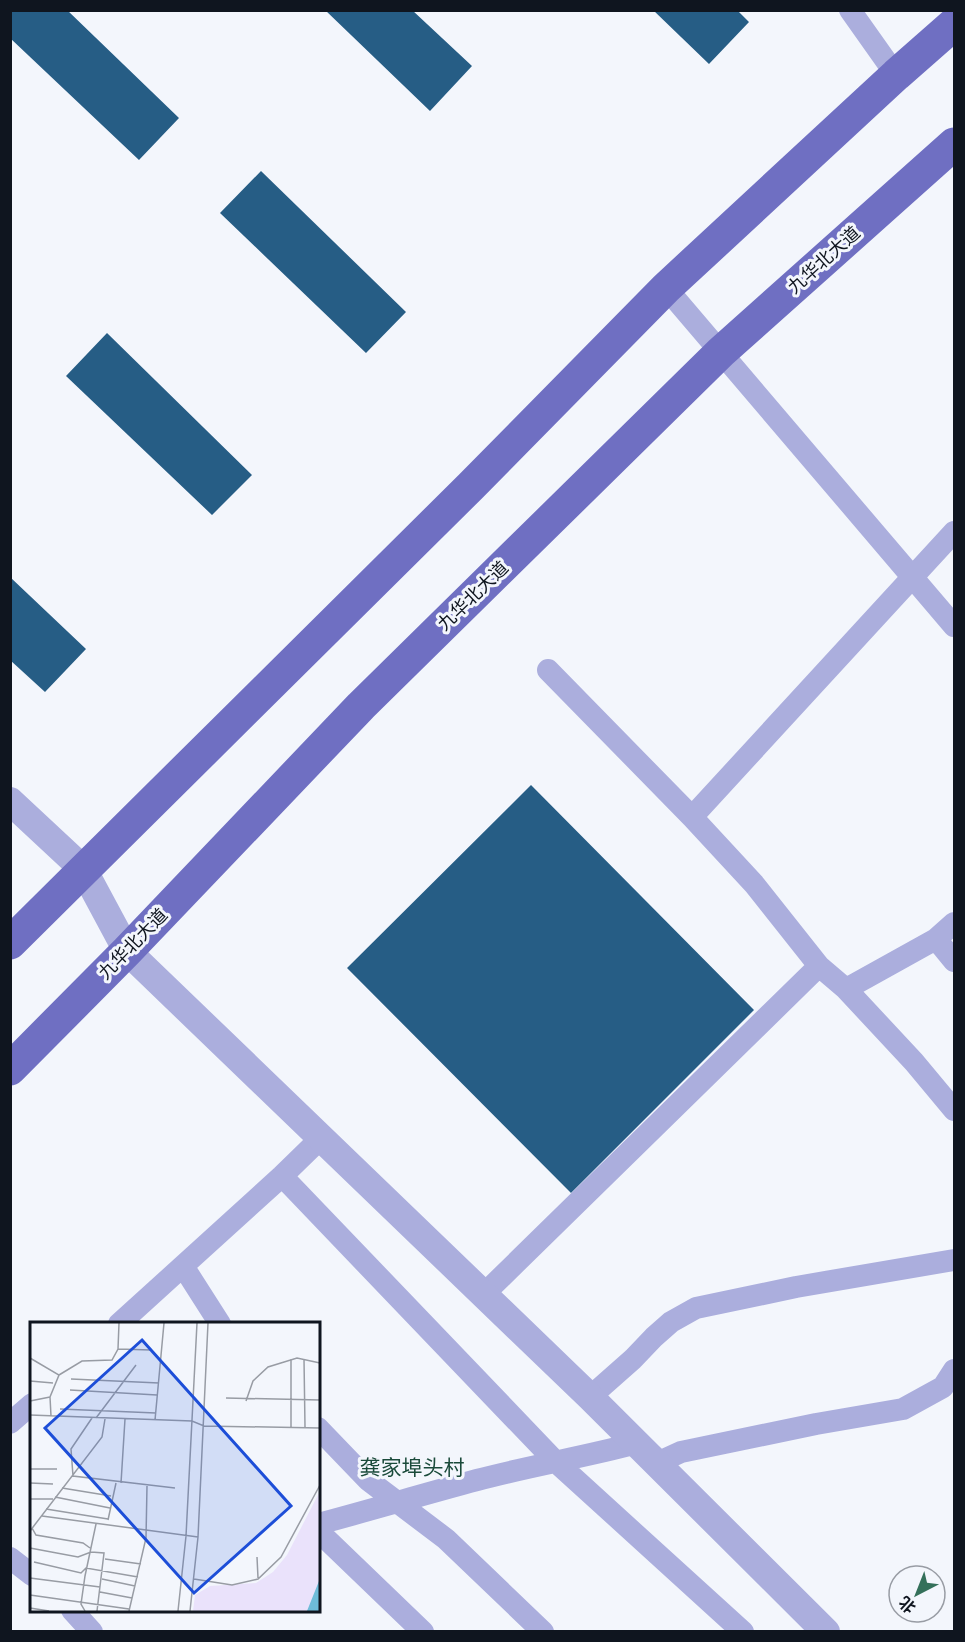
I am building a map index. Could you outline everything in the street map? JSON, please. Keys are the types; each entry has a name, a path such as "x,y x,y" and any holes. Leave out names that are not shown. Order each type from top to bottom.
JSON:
{"main road":[{"path":"10,943 471,486 666,288 954,24"},
{"name":"九华北大道","path":"10,1069 127,951 361,706 721,352 954,144"}],"street":[{"path":"850,10 896,75"},
{"path":"666,288 954,626"},
{"path":"692,817 954,532"},
{"path":"548,670 754,884 819,966 846,989 914,1062 954,1110"},
{"path":"10,801 83,869 127,951 590,1397 826,1632"},
{"path":"846,989 936,939 954,923"},
{"path":"936,939 954,961"},
{"path":"484,1294 819,966"},
{"path":"121,1322 321,1138"},
{"path":"282,1176 555,1461 743,1632"},
{"path":"590,1397 654,1337 672,1322 696,1308 796,1287 954,1260"},
{"path":"183,1266 219,1322"},
{"path":"657,1463 681,1452 816,1424 903,1409 943,1387 954,1370"},
{"path":"10,1423 30,1406"},
{"path":"320,1430 368,1480 446,1539 543,1632"},
{"path":"320,1523 400,1503 475,1480 637,1443"},
{"path":"320,1533 423,1632"},
{"path":"10,1558 30,1573"},
{"path":"73,1612 92,1632"}],"building":[{"path":"10,10 67,10 179,118 139,160 10,38"},
{"path":"325,10 412,10 472,66 430,111"},
{"path":"653,10 737,10 749,22 709,64"},
{"path":"261,171 406,312 366,353 220,213"},
{"path":"107,333 252,475 212,515 66,376"},
{"path":"10,577 86,649 45,692 10,660"},
{"path":"531,785 754,1010 571,1193 347,968"}],"district":[{"name":"龚家埠头村","path":"412,1468"}]}
